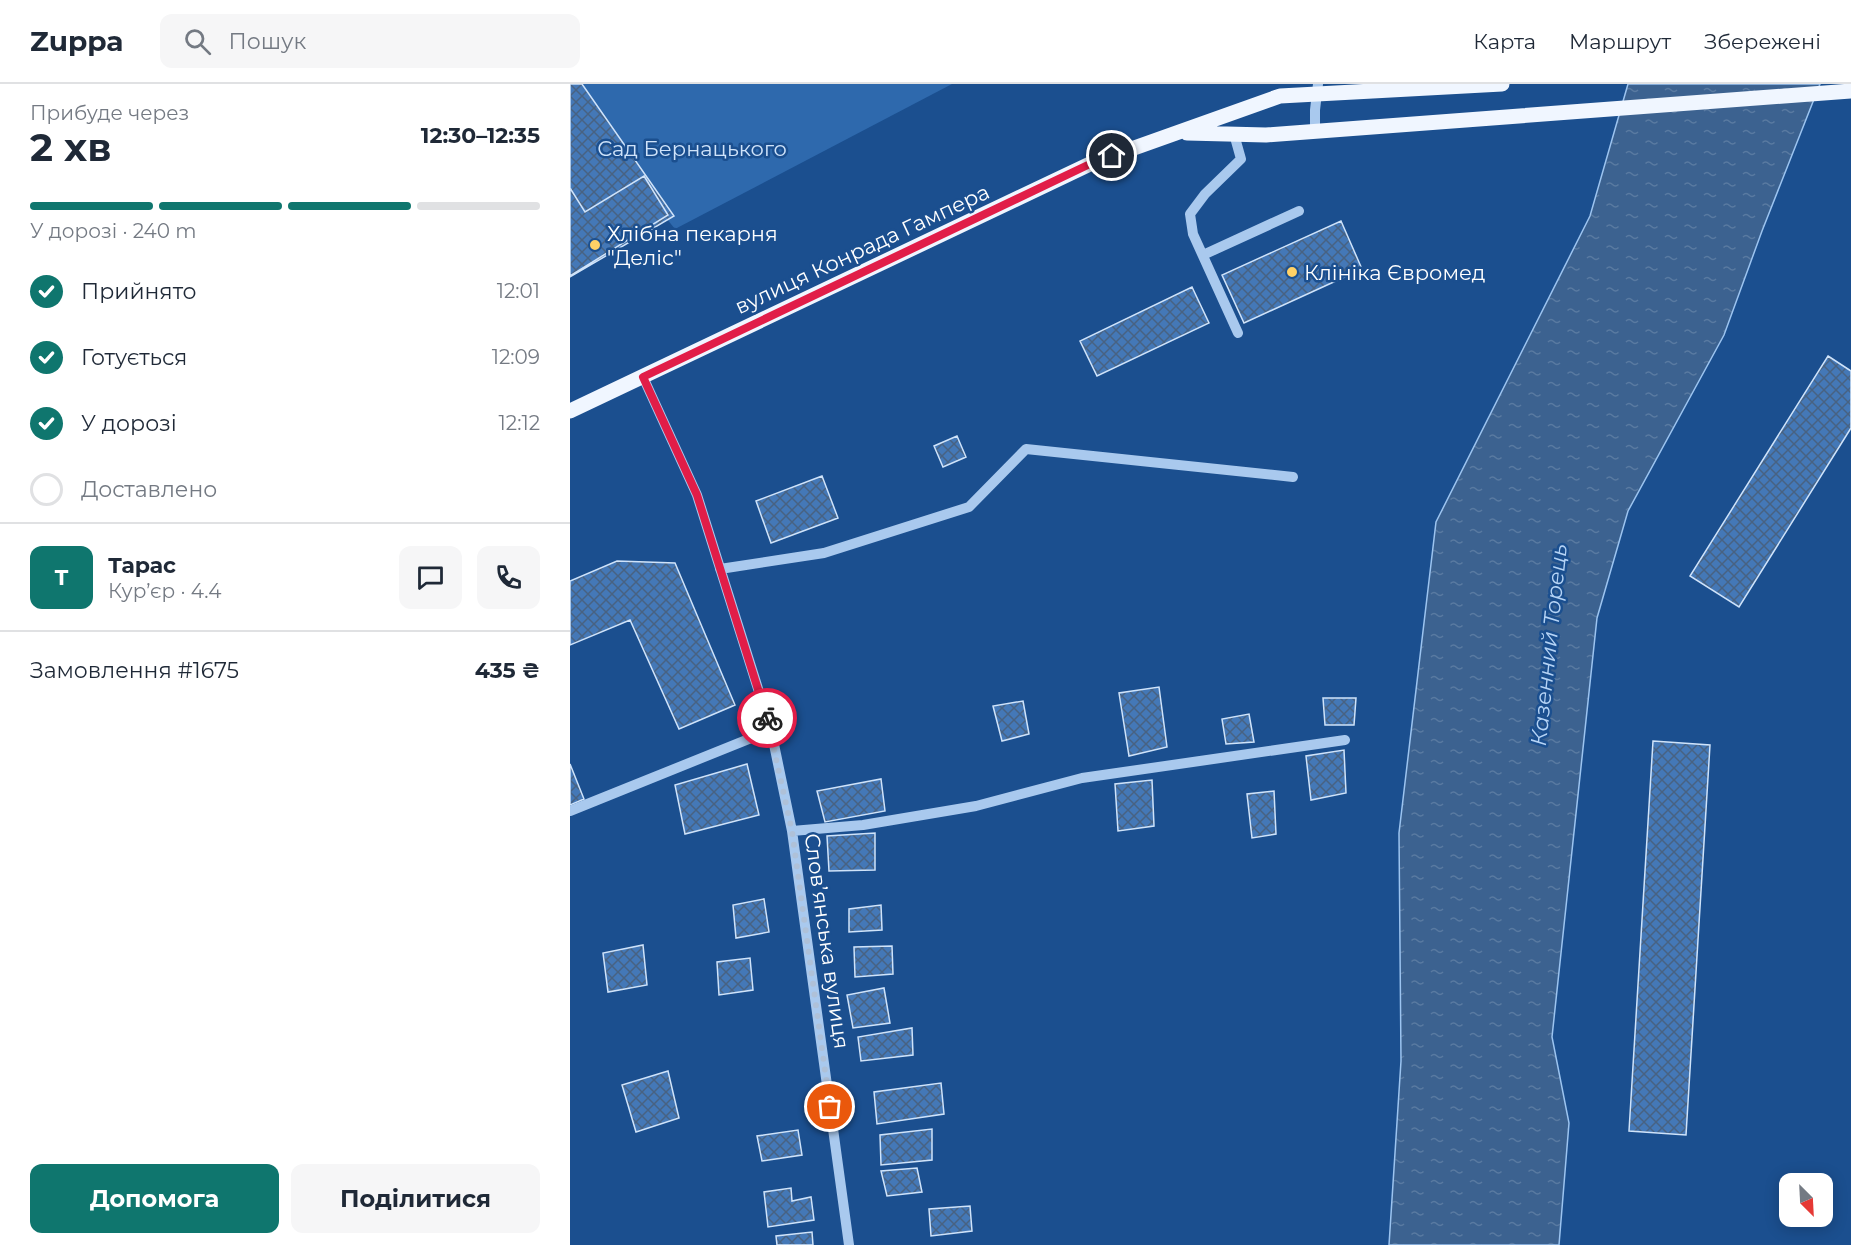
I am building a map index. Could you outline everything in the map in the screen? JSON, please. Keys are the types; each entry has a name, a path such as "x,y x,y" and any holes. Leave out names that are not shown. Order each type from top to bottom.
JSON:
{"main road":[{"name":"вулиця Конрада Гампера","path":"570,411 1092,163 1280,96 1317,89 1502,84"},
{"name":"вулиця Конрада Гампера","path":"1175,133 1254,136 1851,91"}],"street":[{"path":"1316,132 1317,89"},
{"path":"1234,134 1241,159 1205,194 1190,214 1193,234 1238,333"},
{"path":"1203,255 1299,211"},
{"name":"Слов’янська вулиця","path":"643,377 697,495 771,730 792,831 849,1245"},
{"path":"720,569 824,553 969,507 1026,449 1293,477"},
{"path":"570,811 771,730"},
{"path":"792,831 863,825 976,806 1082,778 1345,740"}],"green space":[{"name":"Сад Бернацького","path":"570,84 952,84 675,229 570,100"}],"water":[{"name":"Казенний Торець","path":"1628,84 1820,84 1724,335 1628,511 1597,618 1552,1037 1569,1123 1559,1245 1389,1245 1401,1061 1399,833 1436,522 1590,216"}],"building":[{"path":"570,84 582,84 674,216 570,277"},
{"name":"Хлібна пекарня \"Деліс\"","path":"644,176 668,215 570,276 570,188 585,212"},
{"name":"Клініка Євромед","path":"1341,221 1362,269 1244,323 1222,275"},
{"path":"1192,287 1209,323 1097,376 1080,341"},
{"path":"1828,356 1851,371 1851,428 1739,607 1690,576"},
{"path":"957,436 966,457 943,467 934,446"},
{"path":"822,476 838,518 771,543 756,501"},
{"path":"617,561 675,563 735,705 679,729 630,620 570,645 570,581"},
{"path":"1159,687 1167,747 1129,756 1119,693"},
{"path":"1323,698 1356,698 1354,725 1325,725"},
{"path":"1023,701 1029,734 1002,741 993,706"},
{"path":"1249,714 1254,742 1226,744 1222,719"},
{"path":"1653,741 1710,745 1686,1135 1629,1131"},
{"path":"1344,750 1346,793 1311,800 1306,756"},
{"path":"570,764 584,799 570,805"},
{"path":"747,764 759,815 685,834 675,785"},
{"path":"881,779 885,811 825,822 817,791"},
{"path":"1152,780 1154,826 1118,831 1115,784"},
{"path":"1274,791 1276,834 1252,838 1247,794"},
{"path":"875,833 875,870 829,871 827,836"},
{"path":"764,899 769,932 736,938 733,905"},
{"path":"881,905 882,930 849,932 849,909"},
{"path":"643,945 647,985 608,992 603,953"},
{"path":"892,946 893,974 855,977 854,947"},
{"path":"750,958 753,990 719,995 717,962"},
{"path":"884,988 890,1023 853,1028 847,995"},
{"path":"912,1028 913,1055 861,1061 858,1037"},
{"path":"668,1071 679,1118 636,1132 622,1085"},
{"path":"941,1083 944,1114 877,1124 874,1092"},
{"path":"932,1129 932,1160 881,1165 880,1135"},
{"path":"798,1130 802,1155 762,1161 757,1136"},
{"path":"917,1168 922,1192 887,1196 881,1171"},
{"path":"791,1188 792,1201 811,1197 814,1220 768,1227 764,1192"},
{"path":"970,1206 972,1231 931,1236 929,1209"},
{"path":"812,1232 813,1245 777,1245 776,1236"}],"way so far":[{"path":"767,718 792,831 830,1107"}],"place":[{"name":"Хлібна пекарня \"Деліс\"","path":"595,245"},
{"name":"Клініка Євромед","path":"1292,272"}],"route":[{"path":"767,718 697,495 643,377 1092,163 1112,156"}]}
